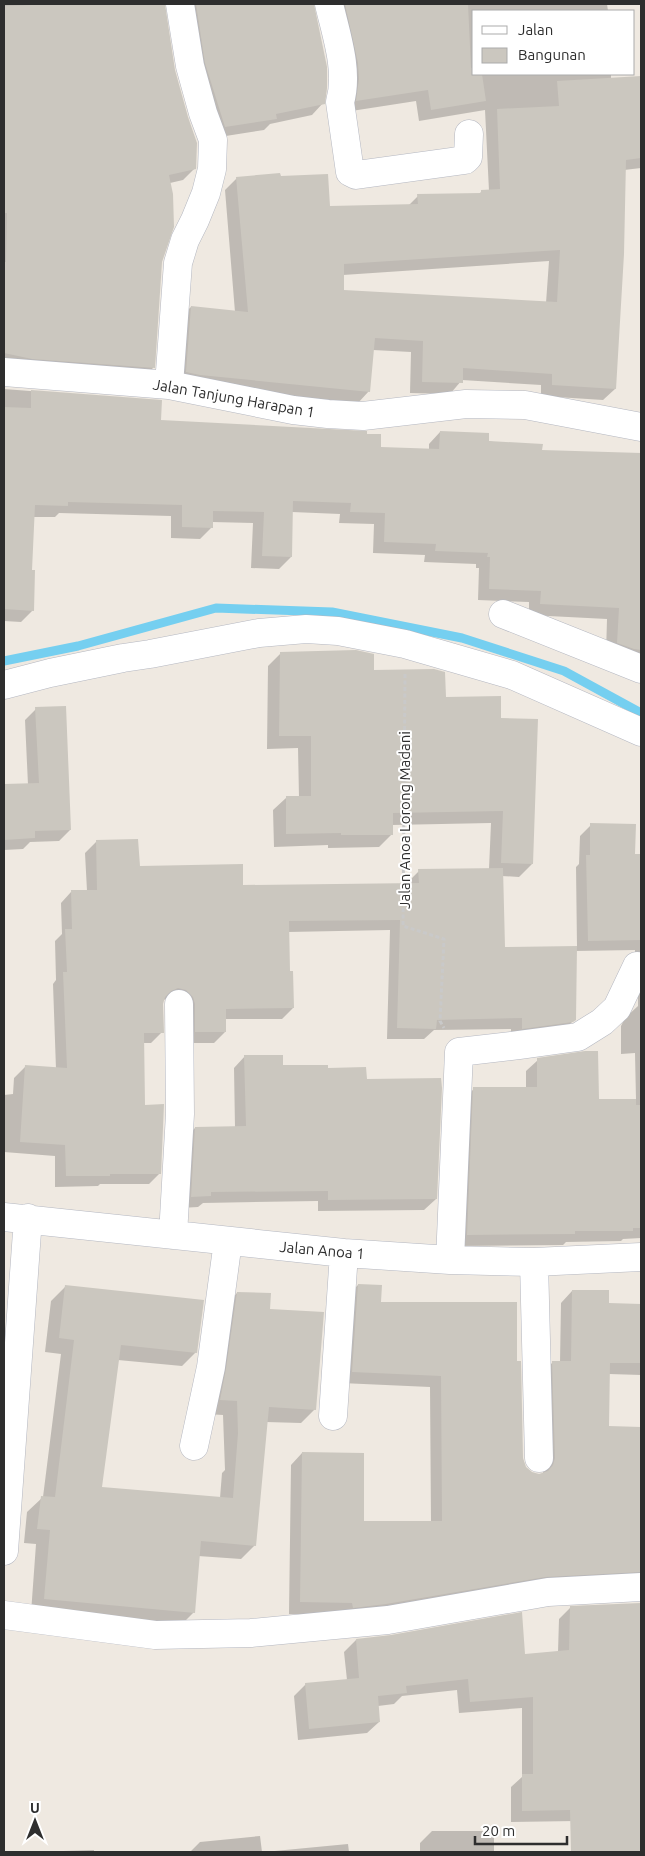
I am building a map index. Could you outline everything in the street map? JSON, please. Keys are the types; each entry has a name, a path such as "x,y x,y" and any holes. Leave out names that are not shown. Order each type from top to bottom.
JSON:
{"street":[{"path":"169,385 178,263 185,240 206,193 212,169 213,150 213,140 203,113 190,66 180,4"},
{"path":"329,4 337,35 343,90 340,102 350,172 352,174 465,160 468,157 469,134"},
{"name":"Jalan Tanjung Harapan 1","path":"4,372 169,385 293,410 328,414 363,416 466,404 524,404 641,428"},
{"path":"503,614 641,669"},
{"path":"4,685 50,673 259,633 290,629 338,631 405,644 512,675 641,732"},
{"path":"450,1260 459,1052 578,1037 602,1022 617,1008 637,966"},
{"path":"173,1235 180,1114 179,1004"},
{"path":"4,1551 16,1217"},
{"name":"Jalan Anoa 1","path":"16,1217 344,1253 450,1260 534,1262 641,1257"},
{"path":"194,1446 211,1367 228,1241"},
{"path":"333,1416 344,1253"},
{"path":"534,1262 539,1458"},
{"path":"4,1615 155,1635 251,1633 388,1620 548,1592 641,1587"}],"path":[{"name":"Jalan Anoa Lorong Madani","path":"405,644 403,926 444,938 440,1021 459,1052"}],"building":[{"path":"165,4 175,70 197,143 196,169 169,175 173,194 174,227 162,262 155,368 32,359 4,353 4,262 6,262 7,213 4,213 4,6"},
{"path":"196,4 314,4 327,67 325,104 276,114 277,119 225,127 205,63"},
{"path":"345,4 468,4 472,75 482,75 486,101 431,110 428,90 356,101 359,79 358,63"},
{"path":"641,76 641,158 626,160 624,254 616,389 552,385 552,374 463,368 463,383 422,382 423,341 375,338 370,392 186,372 191,306 248,312 236,177 280,173 281,176 328,174 330,206 418,204 417,194 481,193 481,190 500,189 497,109 559,106 557,81","holes":["560,250 557,302 344,290 344,264"]},
{"path":"31,390 162,400 161,420 367,431 367,434 381,434 381,447 439,449 440,431 489,433 489,441 543,444 542,450 641,453 641,650 617,643 619,608 540,604 541,591 489,589 490,557 487,557 488,553 435,551 436,544 384,542 385,513 350,512 351,503 293,501 292,557 262,556 264,512 213,511 213,528 182,527 182,505 68,502 68,506 35,505 32,570 35,570 34,611 4,609 4,407 31,408"},
{"path":"356,650 374,654 374,670 434,669 445,672 446,697 501,696 501,718 538,719 533,864 501,863 503,811 393,813 393,835 341,835 341,833 286,834 286,796 311,796 311,736 279,736 280,652"},
{"path":"66,706 71,830 35,831 35,838 4,840 4,784 39,783 35,707"},
{"path":"590,823 636,824 635,854 640,854 641,940 588,941 586,855 590,855"},
{"path":"138,839 140,866 243,864 243,885 419,883 418,869 503,868 505,947 577,946 576,1020 522,1029 522,1018 437,1020 436,1029 397,1028 400,920 289,921 290,971 293,971 294,1008 226,1009 226,1032 195,1032 195,1004 193,997 186,990 178,988 171,991 165,997 163,1004 164,1033 144,1033 145,1105 164,1104 161,1174 66,1176 65,1145 20,1142 25,1065 67,1068 63,972 67,972 65,929 72,929 71,890 97,890 96,840"},
{"path":"598,1051 599,1099 636,1099 636,1105 641,1105 641,1228 633,1228 633,1231 575,1231 575,1234 467,1235 473,1087 537,1087 537,1058"},
{"path":"244,1055 283,1055 283,1065 328,1065 328,1068 366,1067 367,1079 441,1078 437,1199 328,1200 328,1191 211,1192 211,1196 191,1197 195,1127 246,1126"},
{"path":"358,1284 382,1285 381,1302 517,1302 517,1361 521,1361 523,1458 526,1467 532,1472 539,1474 548,1471 553,1465 555,1458 552,1361 571,1361 572,1290 609,1290 609,1303 641,1304 641,1363 610,1363 609,1426 641,1427 641,1572 545,1577 353,1608 352,1603 300,1602 302,1452 364,1453 364,1521 442,1521 441,1376 352,1372"},
{"path":"65,1285 204,1300 197,1353 121,1345 102,1487 233,1498 238,1433 237,1401 220,1400 237,1292 271,1293 270,1309 324,1312 316,1410 269,1407 256,1546 201,1541 195,1613 44,1599 50,1530 37,1529 41,1496 55,1497 74,1340 59,1338"},
{"path":"641,1603 641,1852 571,1852 570,1810 522,1811 522,1774 533,1774 533,1697 470,1702 468,1679 406,1686 407,1693 378,1696 380,1722 309,1729 305,1683 359,1678 356,1639 391,1635 522,1612 525,1654 569,1650 570,1606"}],"waterway":[{"path":"4,661 78,646 216,608 332,612 462,638 564,671 641,713"}]}
